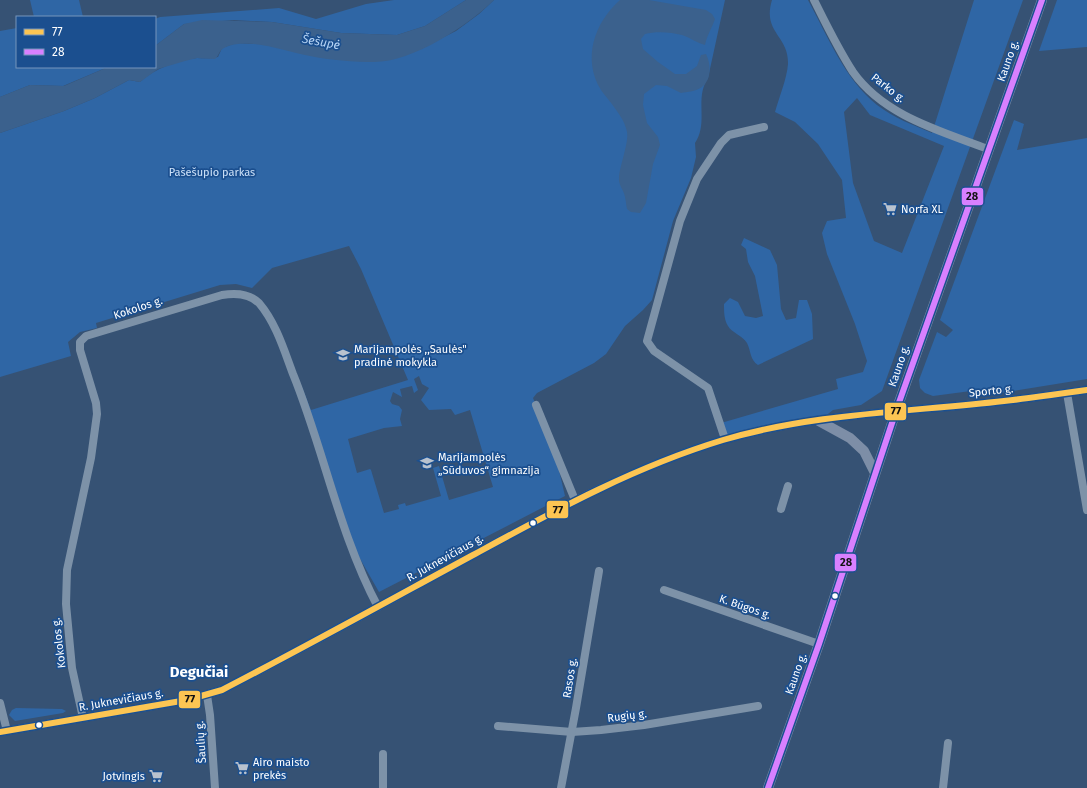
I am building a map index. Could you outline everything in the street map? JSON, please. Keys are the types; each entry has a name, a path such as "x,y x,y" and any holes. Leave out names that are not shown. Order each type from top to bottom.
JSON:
{"main road":[{"name":"Kauno g.","path":"768,788 819,644 896,411 1042,0"},
{"path":"819,420 850,438 864,451 875,473"}],"street":[{"name":"Parko g.","path":"814,0 842,54 854,73 872,92 887,104 925,125 988,149"},
{"path":"726,440 708,388 654,351 647,341 680,221 697,179 721,143 730,135 764,127"},
{"name":"Kokolos g.","path":"83,718 72,668 66,604 67,570 91,458 97,414 96,403 80,350 80,342 86,336 222,295 244,295 258,303 276,330 313,425 346,532 378,607"},
{"name":"Sporto g.","path":"896,411 1004,401 1087,390"},
{"path":"1067,393 1087,510"},
{"path":"536,405 575,500"},
{"name":"R. Juknevičiaus g.","path":"0,703 2,732 206,695 235,683 575,500 657,463 726,440 781,427 819,420 896,411"},
{"path":"781,509 788,486"},
{"name":"Rasos g.","path":"561,788 572,732 598,571"},
{"name":"K. Būgos g.","path":"664,590 819,644"},
{"name":"Šaulių g.","path":"206,695 210,715 215,788"},
{"name":"Rugių g.","path":"498,726 572,732 644,726 758,706"},
{"path":"943,788 948,744"},
{"path":"383,754 383,788"}],"green space":[{"path":"30,0 79,0 83,16 34,16"},
{"path":"394,0 466,0 425,26 397,35 341,33 272,22 234,20 184,24 156,45 156,19 160,17 279,8 316,19 366,4"},
{"name":"Pašešupio parkas","path":"494,0 725,0 708,78 702,94 701,127 695,143 696,157 691,178 673,221 652,300 625,326 606,354 594,363 537,393 533,398 554,449 565,496 379,592 347,536 300,382 311,410 408,380 361,269 349,246 272,268 252,288 236,284 220,285 96,323 97,328 80,332 68,342 71,356 0,377 0,133 64,111 95,98 129,80 140,82 159,69 174,63 189,59 218,57 222,48 236,43 416,51 456,31 479,14","holes":["419,376 422,384 429,388 421,400 429,410 451,409 455,415 470,410 493,487 449,500 439,466 433,468 441,496 406,506 405,503 398,505 399,509 384,513 371,470 357,473 348,439 384,428 402,426 400,419 402,410 399,406 392,404 390,401 393,392 402,397 400,389 412,386 414,393 418,390 414,379"]},
{"path":"772,0 808,0 846,70 865,94 890,114 932,133 974,0 1023,0 882,391 861,405 833,410 819,421 725,439 721,423 838,389 836,379 863,372 867,361 855,324 827,254 822,233 827,221 846,218 842,180 818,144 795,122 775,112 785,82 788,64 785,46 770,20","holes":["857,98 870,115 944,146 902,253 874,241 853,183 844,112"]},
{"path":"1057,0 1087,0 1087,47 1039,51"},
{"path":"16,28 16,68 106,68 63,86 30,85 0,97 0,31"},
{"path":"1014,120 1024,124 1017,150 1087,138 1087,379 1001,393 986,389 933,396 925,393 920,388 919,380 937,332 946,337 953,330 940,320"},
{"path":"744,238 770,250 777,265 781,309 786,320 796,318 799,300 807,300 812,314 813,339 758,365 752,358 747,343 730,328 724,315 724,304 730,298 738,302 745,316 756,318 763,316 755,276 748,262 746,249 741,245"},
{"path":"16,708 62,709 66,711 63,713 15,721 9,715 12,710"}],"water":[{"name":"Šešupė","path":"466,0 494,0 469,21 454,31 438,41 405,56 374,62 334,60 255,44 234,45 222,49 215,59 197,58 158,69 140,82 129,80 95,98 64,111 0,133 0,97 30,85 64,86 106,68 156,68 156,45 184,24 202,20 272,22 341,33 397,35 425,26"},
{"path":"620,0 649,0 706,10 712,14 715,19 705,45 682,35 668,33 654,32 645,34 641,39 643,49 675,74 686,74 697,66 701,55 706,54 710,71 708,80 705,84 702,87 692,91 681,93 667,86 656,85 644,94 643,105 647,123 658,137 660,145 653,164 646,203 640,213 631,212 627,209 619,180 627,142 626,127 616,110 601,90 595,78 592,66 594,42 598,30 603,19"}],"transit line":[{"name":"28","path":"768,788 819,644 896,411 1042,0"},
{"name":"77","path":"0,732 187,700 222,690 564,506 658,463 723,440 792,424 862,414 969,405 1087,390"}],"place":[{"name":"Norfa XL","path":"890,209"},
{"name":"Marijampolės ,,Saulės\" pradinė mokykla","path":"343,355"},
{"name":"Marijampolės „Sūduvos“ gimnazija","path":"427,463"},
{"name":"Airo maisto prekės","path":"242,768"},
{"name":"Jotvingis","path":"156,776"}],"district":[{"name":"Degučiai","path":"199,672"}]}
